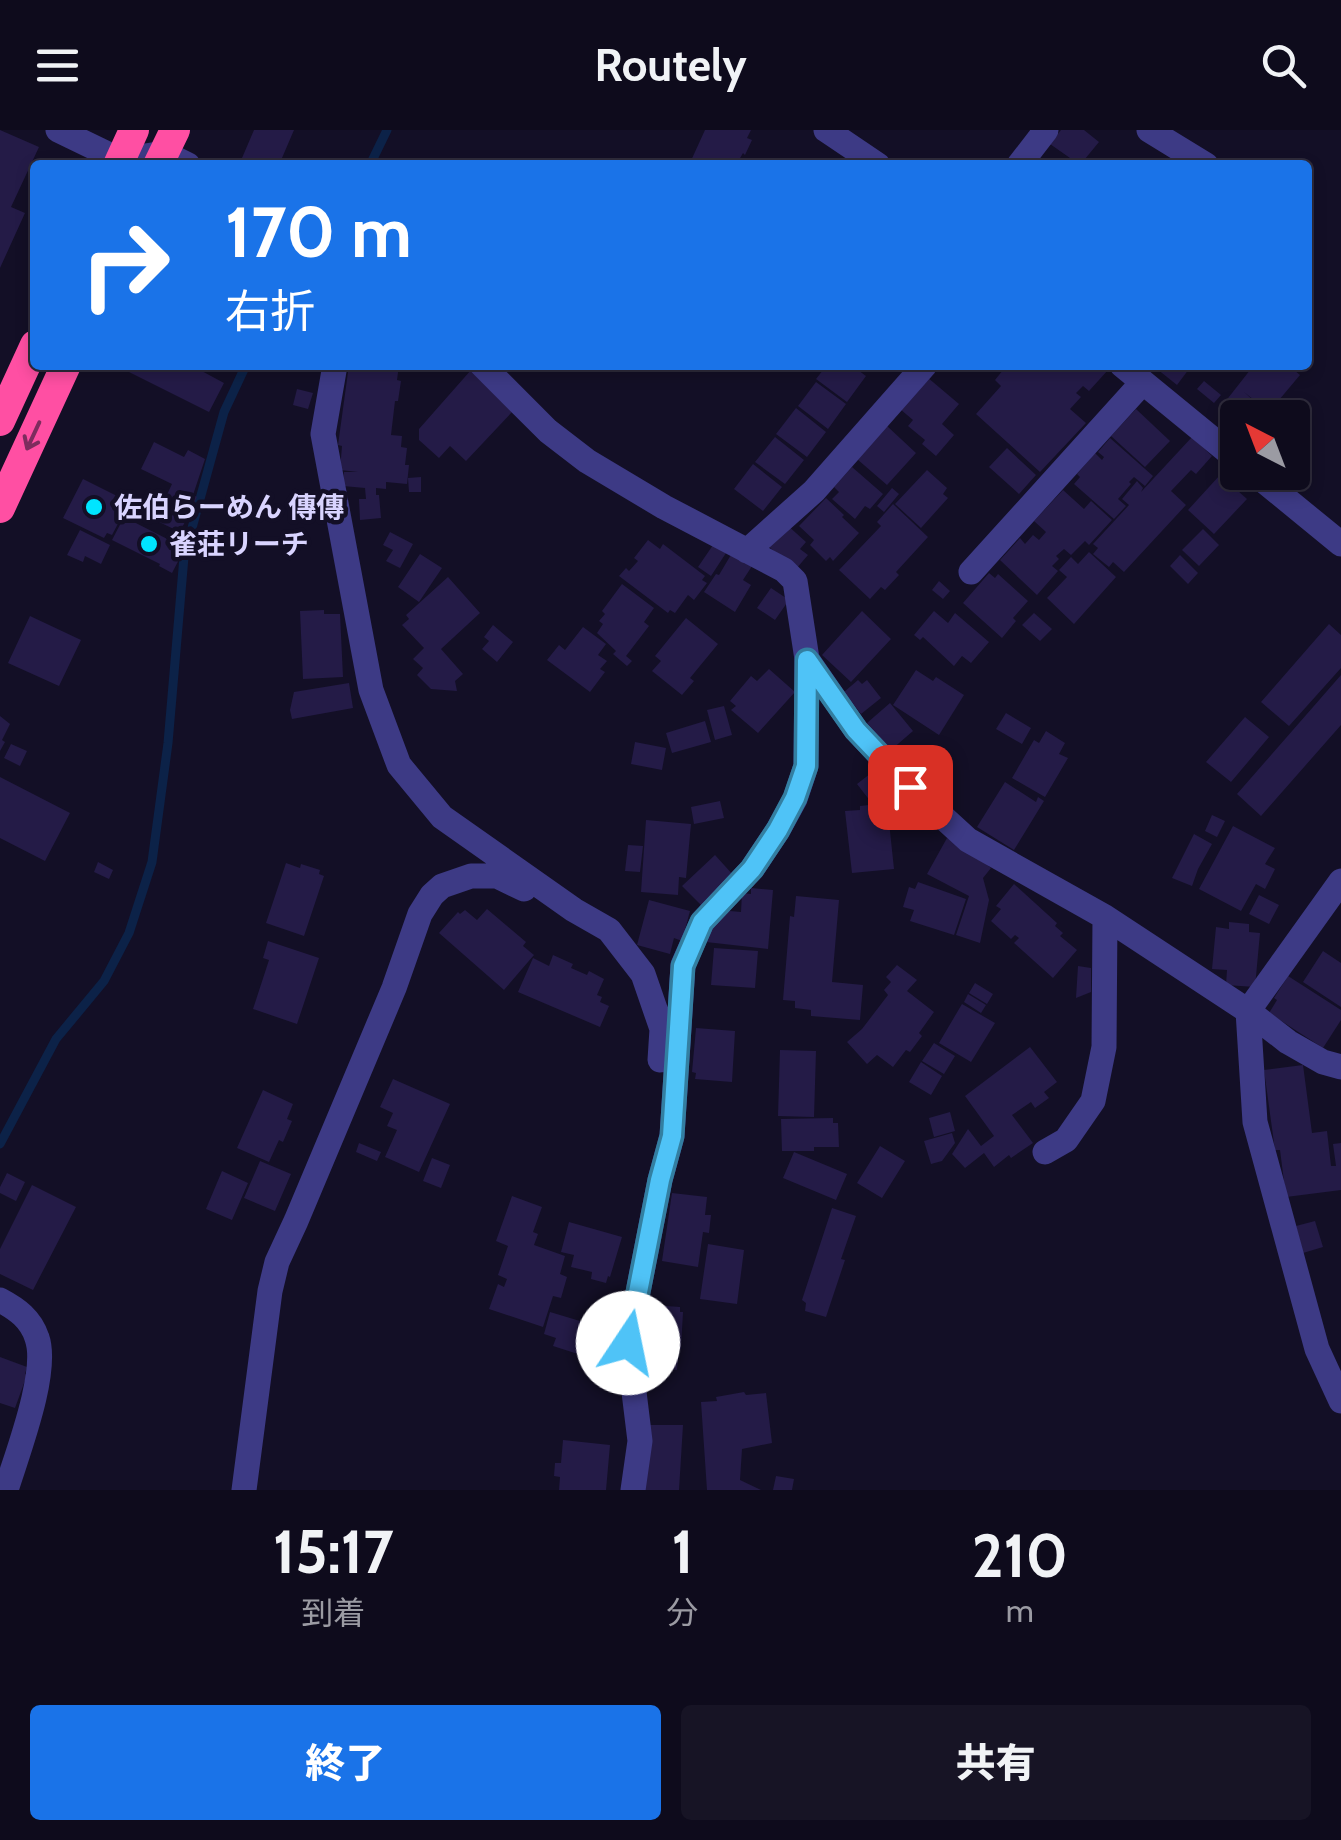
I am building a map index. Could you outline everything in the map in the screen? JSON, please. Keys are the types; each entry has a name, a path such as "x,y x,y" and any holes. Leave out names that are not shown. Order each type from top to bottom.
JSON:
{"highway":[{"path":"120,160 134,130"},
{"path":"0,421 30,356"},
{"path":"0,508 64,370"}],"street":[{"path":"58,130 115,160"},
{"path":"826,130 871,160"},
{"path":"1023,160 1046,130"},
{"path":"1149,130 1198,160"},
{"path":"131,160 171,153"},
{"path":"334,370 323,434 371,690 399,765 442,817 574,910"},
{"path":"487,370 548,431 587,461 664,508 784,570 795,581 807,660 806,766 795,798 752,869 702,922 683,966 672,1136 628,1343 640,1441 632,1490"},
{"path":"747,551 814,490 922,370"},
{"path":"1128,370 1220,445"},
{"path":"970,572 1144,382"},
{"path":"1275,490 1341,544"},
{"path":"807,660 856,730 968,840 1105,916 1288,1042 1341,1068"},
{"path":"244,1490 277,1262 394,988 420,914 442,886 471,876 496,876 610,930 642,974 662,1028 660,1180"},
{"path":"1341,881 1248,1011 1255,1122 1317,1350 1341,1401"},
{"path":"1045,1152 1066,1140 1094,1101 1104,1048 1105,916"},
{"path":"0,1300 29,1322 40,1354 36,1386 6,1490"}],"building":[{"path":"0,130 39,147 11,207 25,213 0,268"},
{"path":"254,130 294,130 281,160 241,160"},
{"path":"705,130 751,130 747,138 752,140 739,160 691,160"},
{"path":"1061,130 1084,130 1099,142 1084,160 1073,160 1050,144"},
{"path":"125,370 200,370 224,383 209,412"},
{"path":"348,370 398,370 397,380 401,381 391,435 402,436 401,447 407,448 407,484 386,482 386,489 376,488 381,518 360,520 359,499 366,499 365,488 343,486 344,472 358,472 340,470 342,446 338,445"},
{"path":"471,370 512,412 466,461 450,446 439,458 419,440 419,429"},
{"path":"823,370 858,370 866,376 847,402 816,379"},
{"path":"1003,370 1108,370 1089,391 1083,386 1076,393 1081,397 1070,409 1086,423 1040,472 976,414 1001,386 995,380"},
{"path":"1158,370 1188,370 1177,385"},
{"path":"1250,370 1294,370 1300,375 1279,400 1254,400 1244,392 1253,400 1227,400"},
{"path":"927,377 959,404 942,424 954,435 936,456 908,426 913,420 900,409"},
{"path":"1204,381 1221,395 1214,403 1197,389"},
{"path":"816,382 846,404 828,429 798,406"},
{"path":"297,389 313,393 308,409 293,405"},
{"path":"796,408 826,432 807,457 776,434"},
{"path":"1136,409 1170,441 1145,467 1111,436"},
{"path":"887,426 916,453 887,485 857,459"},
{"path":"775,437 804,460 785,484 755,462"},
{"path":"1192,437 1212,456 1196,474 1191,470 1171,491 1186,505 1124,572 1113,562 1109,567 1093,554 1098,548 1093,544 1129,505 1122,499 1137,481 1143,488 1141,492"},
{"path":"1110,438 1153,476 1145,486 1134,477 1129,482 1118,499 1126,506 1114,519 1074,484 1080,477 1077,474 1095,453 1102,460 1104,457 1098,452"},
{"path":"154,442 184,457 188,450 205,459 193,495 197,497 180,532 155,520 172,484 141,469"},
{"path":"1007,448 1036,475 1019,494 989,467"},
{"path":"753,464 782,487 763,511 734,489"},
{"path":"852,467 883,494 870,509 865,506 855,519 832,499 839,492 834,487"},
{"path":"927,470 947,488 943,494 948,498 921,528 895,504"},
{"path":"1220,475 1220,490 1237,490 1247,499 1214,534 1188,510"},
{"path":"421,477 421,492 409,492 408,478"},
{"name":"佐伯らーめん 傳傳","path":"83,479 123,499 116,515 121,518 112,535 107,533 104,538 63,518"},
{"path":"892,488 899,494 884,512 877,506"},
{"path":"1063,490 1084,509 1091,501 1112,520 1089,545 1085,541 1071,555 1064,549 1056,556 1059,559 1052,566 1058,571 1037,595 1000,560 1020,538 1025,544 1033,535 1039,540 1046,532 1034,521"},
{"path":"826,498 859,533 833,561 830,557 826,561 810,545 814,540 799,526"},
{"path":"893,504 928,537 885,590 881,587 870,599 839,570 881,526 877,522"},
{"name":"雀荘リーチ","path":"124,517 185,548 172,573 112,540"},
{"path":"786,524 806,542 800,549 808,555 796,569 768,546"},
{"path":"1203,529 1219,545 1199,566 1182,550"},
{"path":"80,530 110,545 101,564 85,556 83,562 67,555"},
{"path":"390,532 413,544 400,568 386,561 393,550 383,545"},
{"path":"648,540 660,549 663,544 705,576 702,580 707,583 694,600 688,595 675,613 668,613 619,576 638,561 634,558"},
{"path":"713,545 726,553 711,576 698,567"},
{"path":"1089,552 1116,577 1074,624 1047,598 1067,577 1059,570 1071,557 1078,564"},
{"path":"732,553 752,566 743,580 751,585 735,612 704,592"},
{"path":"420,554 442,568 419,602 398,587"},
{"path":"1180,555 1198,573 1188,584 1170,566"},
{"path":"989,573 995,578 998,574 1028,601 1002,638 963,603"},
{"path":"448,577 480,613 441,649 463,674 455,681 457,691 431,689 417,675 423,668 413,659 424,648 402,625 409,619 406,615"},
{"path":"939,581 950,591 943,599 932,590"},
{"path":"622,584 654,608 644,622 649,626 626,656 632,661 627,666 597,633 603,624 599,621 605,614 602,611"},
{"path":"771,588 789,600 775,620 757,608"},
{"path":"324,610 324,614 340,614 343,677 303,679 300,611"},
{"path":"862,611 891,639 851,682 822,655"},
{"path":"934,611 948,623 955,613 989,642 971,663 962,656 954,666 923,637 920,640 914,635"},
{"path":"1034,613 1052,629 1040,641 1022,625"},
{"path":"30,616 81,640 59,686 8,663"},
{"path":"686,618 718,644 690,678 694,681 682,695 652,671 661,661 655,656"},
{"path":"1329,624 1341,635 1341,668 1289,726 1261,702"},
{"path":"493,625 513,642 497,662 482,649 489,641 484,637"},
{"path":"583,627 606,644 598,655 607,661 600,669 605,672 590,692 547,660 559,645 565,650"},
{"path":"769,669 795,692 758,733 731,710 736,706 730,701 751,676 757,681"},
{"path":"916,670 933,681 936,677 964,695 939,735 893,705"},
{"path":"1341,675 1341,725 1261,816 1237,794"},
{"path":"858,680 862,684 867,680 881,698 861,714 844,692"},
{"path":"349,683 353,708 292,719 294,692"},
{"path":"890,703 913,731 891,750 867,723"},
{"path":"724,706 732,735 715,740 707,710"},
{"path":"1006,713 1031,728 1022,744 996,729"},
{"path":"0,716 10,724 0,751"},
{"path":"1245,717 1269,737 1231,782 1206,762"},
{"path":"705,721 711,742 672,753 666,733"},
{"path":"1046,731 1065,743 1059,754 1068,758 1045,797 1012,778 1034,740 1039,743"},
{"path":"635,742 666,748 662,770 631,764"},
{"path":"11,744 27,751 20,766 4,758"},
{"path":"919,745 942,770 921,790 898,764"},
{"path":"875,770 889,787 871,802 857,784"},
{"path":"0,777 70,813 45,861 0,838"},
{"path":"1005,782 1036,802 1038,797 1044,801 1014,850 977,827"},
{"path":"720,801 724,818 694,824 691,807"},
{"path":"887,803 894,869 852,873 845,811"},
{"path":"1212,815 1225,821 1217,837 1205,831"},
{"path":"646,820 691,824 686,878 679,877 678,895 641,892"},
{"path":"1233,826 1275,848 1265,864 1275,869 1265,889 1256,884 1241,911 1199,889"},
{"path":"1194,834 1212,844 1192,886 1172,878"},
{"path":"947,838 988,861 986,864 991,868 983,878 989,900 980,943 956,935 969,896 927,874"},
{"path":"628,845 643,846 640,872 625,871"},
{"path":"715,855 734,876 702,906 682,886"},
{"path":"98,862 113,870 109,879 94,872"},
{"path":"286,863 320,870 319,874 324,876 304,936 266,923"},
{"path":"918,882 966,899 954,935 910,921 914,910 903,907 909,887 915,889"},
{"path":"1014,884 1057,923 1055,926 1063,933 1060,936 1077,950 1053,978 1014,943 1019,938 1015,935 1011,939 991,921 1001,909 996,906"},
{"path":"751,888 773,890 768,949 706,942 707,927 730,908 741,912 742,893 751,894"},
{"path":"1259,895 1279,905 1269,924 1249,914"},
{"path":"796,896 839,900 832,982 863,985 860,1020 811,1016 811,1010 795,1008 795,1001 783,1000 790,916 794,917"},
{"path":"649,900 690,911 682,941 674,938 670,954 637,945"},
{"path":"487,909 526,942 523,946 534,955 504,990 439,933 458,912 465,910 477,920"},
{"path":"1229,922 1249,924 1249,932 1260,933 1255,987 1226,985 1227,970 1212,969 1216,927 1229,929"},
{"path":"268,941 319,958 297,1024 253,1009 269,960 263,958"},
{"path":"714,948 758,951 755,988 711,985"},
{"path":"1323,951 1341,963 1341,1007 1303,982"},
{"path":"553,955 573,964 571,968 604,979 597,995 602,997 600,1002 609,1006 600,1027 518,992 533,958 549,966"},
{"path":"897,965 917,980 907,991 934,1012 919,1033 922,1036 893,1067 877,1055 867,1064 847,1042 888,995 884,990 891,982 886,977"},
{"path":"1078,966 1091,968 1091,992 1076,998"},
{"path":"1288,976 1341,1010 1341,1020 1323,1048 1269,1013"},
{"path":"975,983 993,994 987,1004 969,993"},
{"path":"968,994 986,1005 981,1013 964,1002"},
{"path":"962,1004 995,1023 971,1062 939,1043"},
{"path":"696,1028 735,1031 732,1082 695,1079 696,1073 692,1072"},
{"path":"934,1043 955,1056 944,1074 922,1061"},
{"path":"1030,1047 1057,1082 1044,1092 1049,1098 1035,1108 1031,1102 1012,1115 1033,1143 994,1167 984,1153 965,1168 952,1154 968,1129 981,1146 994,1136 965,1096"},
{"path":"780,1050 816,1051 814,1117 778,1116"},
{"path":"921,1062 942,1076 931,1095 909,1082"},
{"path":"1303,1065 1312,1133 1327,1131 1331,1166 1336,1166 1333,1144 1341,1143 1341,1190 1286,1197 1264,1070"},
{"path":"393,1079 450,1104 419,1172 385,1157 397,1130 387,1126 393,1113 380,1107"},
{"path":"263,1090 293,1104 287,1119 292,1121 269,1162 237,1148"},
{"path":"950,1112 955,1131 934,1137 929,1118"},
{"path":"833,1118 833,1123 838,1123 839,1147 782,1151 781,1119"},
{"path":"952,1133 955,1143 942,1161 931,1164 924,1141"},
{"path":"359,1143 381,1152 377,1161 356,1152"},
{"path":"880,1146 905,1161 882,1198 857,1183"},
{"path":"794,1152 847,1174 836,1200 783,1178"},
{"path":"432,1158 450,1165 441,1188 423,1181"},
{"path":"260,1161 291,1174 275,1211 244,1198"},
{"path":"222,1171 248,1183 232,1220 206,1209"},
{"path":"7,1173 25,1182 16,1201 0,1193"},
{"path":"32,1185 76,1207 33,1290 0,1274 0,1249"},
{"path":"672,1193 707,1197 709,1233 703,1232 698,1267 662,1261"},
{"path":"512,1196 542,1207 533,1232 538,1234 534,1245 565,1256 560,1274 567,1277 561,1298 553,1296 543,1327 489,1309 498,1284 504,1287 507,1279 498,1275 508,1246 496,1241"},
{"path":"832,1208 856,1216 826,1317 805,1311 806,1303 802,1300"},
{"path":"1315,1221 1323,1247 1303,1253 1296,1226"},
{"path":"569,1222 622,1237 606,1283 591,1279 592,1272 571,1267 574,1255 561,1252"},
{"path":"708,1244 744,1250 737,1304 700,1299"},
{"path":"652,1305 680,1307 683,1312 677,1370 647,1367"},
{"path":"550,1312 590,1324 581,1355 553,1346 556,1338 544,1334"},
{"path":"0,1357 27,1367 15,1408 0,1403"},
{"path":"744,1392 766,1393 772,1443 742,1449 740,1480 761,1490 707,1490 701,1402"},
{"path":"642,1425 683,1425 679,1490 638,1490"},
{"path":"563,1440 610,1445 606,1490 559,1490 555,1463 561,1463"},
{"path":"776,1476 794,1479 792,1490 773,1490"}],"waterway":[{"path":"372,160 387,130"},
{"path":"0,1144 56,1039 104,981 129,933 152,862 168,743 184,557 224,412 244,370"}],"place":[{"name":"佐伯らーめん 傳傳","path":"94,507"},
{"name":"雀荘リーチ","path":"149,544"}],"route":[{"path":"628,1343 672,1136 683,966 702,922 752,869 795,798 806,766 807,660 856,730 910,787"}]}
